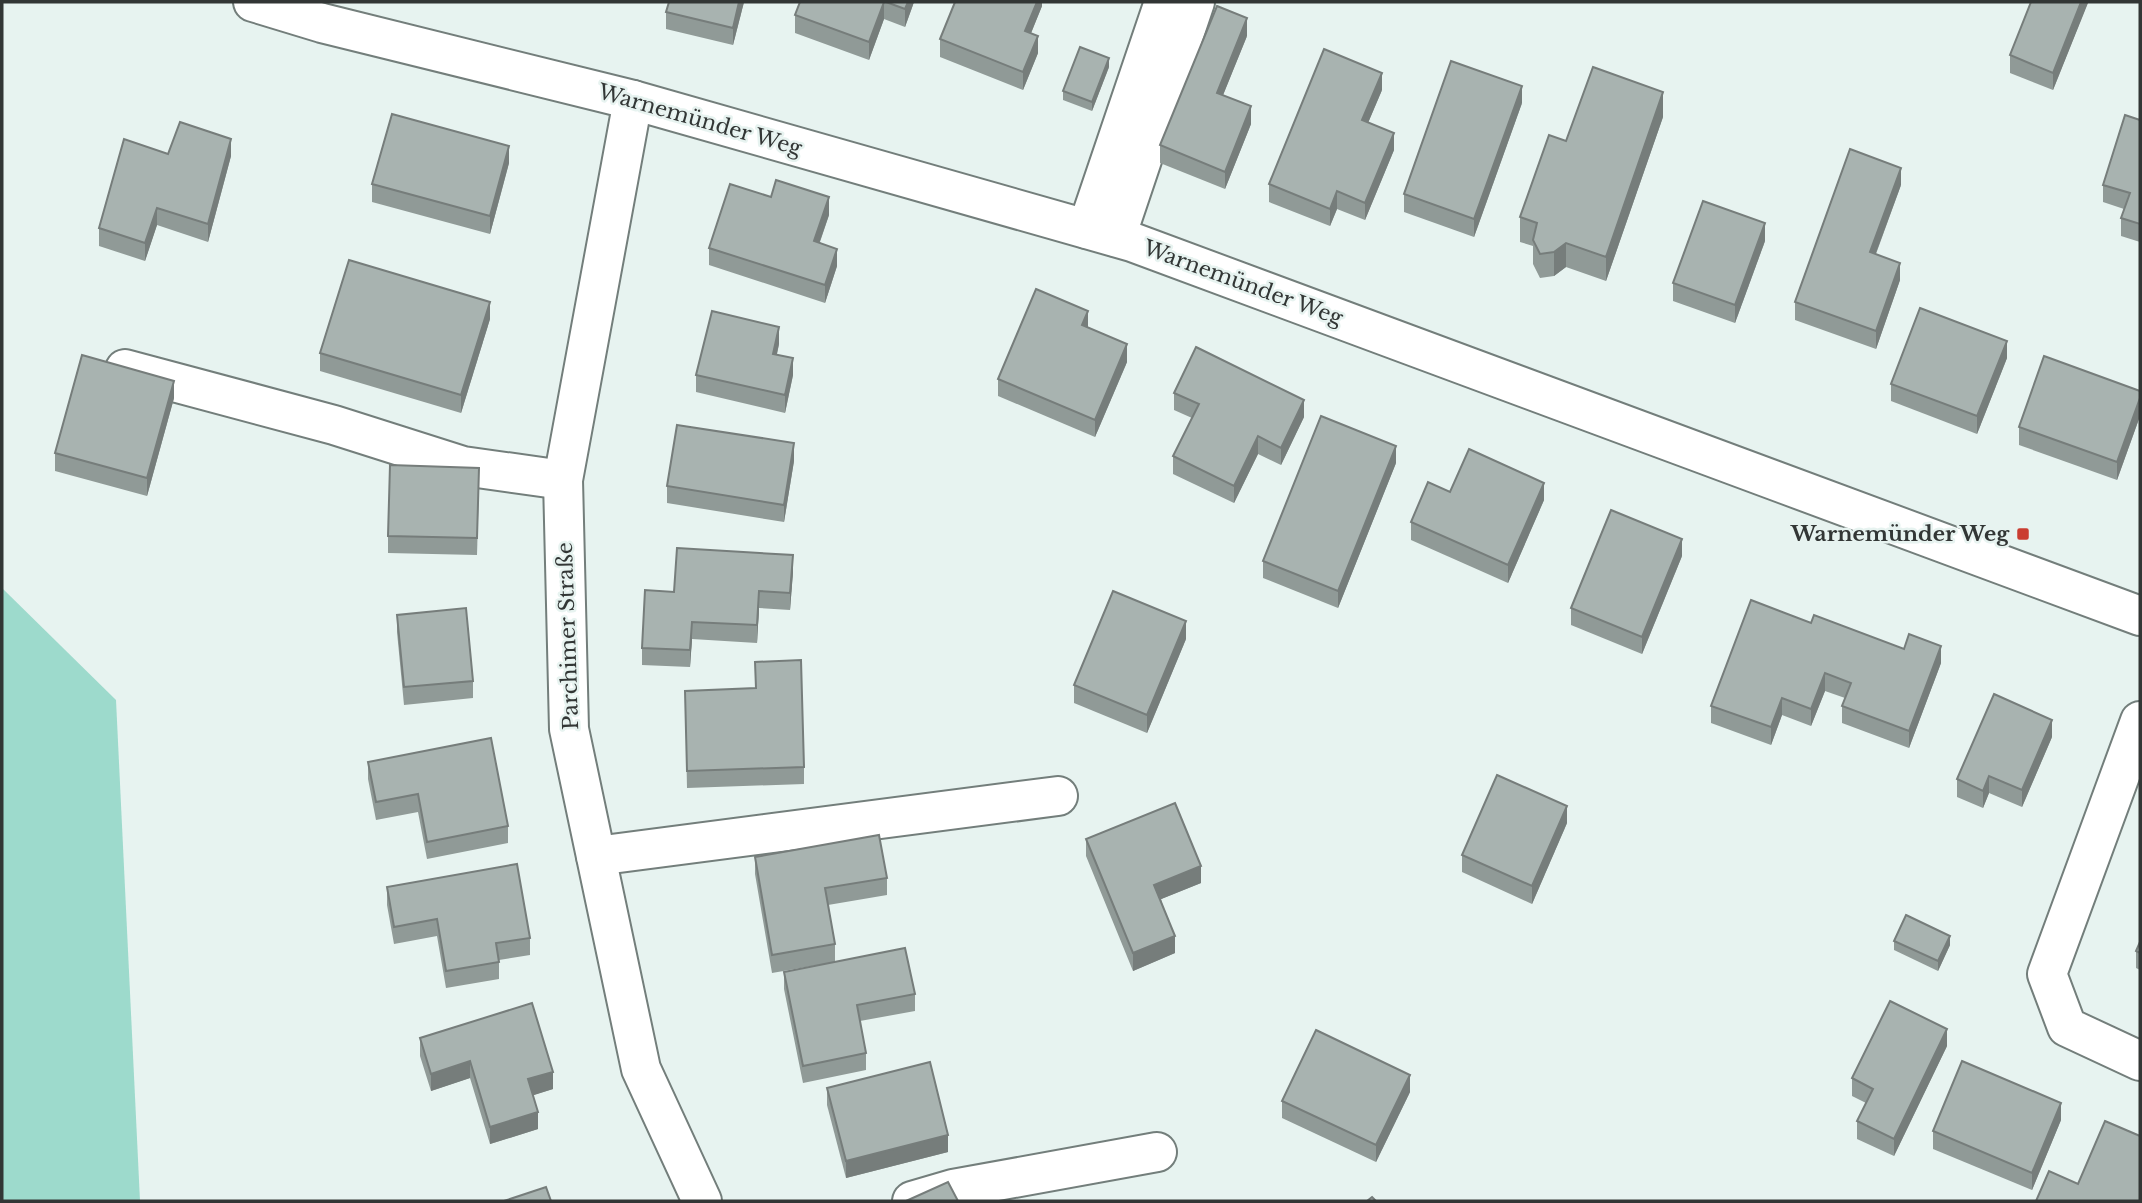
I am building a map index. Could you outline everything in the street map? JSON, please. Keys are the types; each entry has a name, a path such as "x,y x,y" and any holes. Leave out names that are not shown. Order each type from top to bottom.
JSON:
{"street":[{"name":"Warnemünder Weg","path":"253,2 327,12 1101,233 2140,616"},
{"path":"1101,233 1164,2"},
{"path":"1101,233 1195,2"},
{"name":"Parchimer Straße","path":"633,100 563,480 569,729 642,1069 702,1201"},
{"path":"124,369 334,425 463,466 563,480"},
{"path":"2140,721 2047,974 2067,1027 2140,1061"},
{"path":"596,856 1058,796"},
{"path":"912,1201 953,1189 1157,1152"}],"green space":[{"path":"2,588 116,700 140,1201 2,1201"}],"building":[{"path":"669,2 739,2 733,28 666,12"},
{"path":"800,2 884,2 869,42 795,15"},
{"path":"886,2 908,2 905,9"},
{"path":"955,2 1037,2 1025,31 1038,36 1023,72 940,39"},
{"path":"2031,2 2081,2 2053,73 2010,55"},
{"path":"1217,6 1247,18 1217,93 1251,106 1225,172 1160,145"},
{"path":"1080,47 1109,58 1092,102 1063,91"},
{"path":"1324,49 1382,73 1362,120 1394,133 1365,203 1337,191 1330,209 1269,184"},
{"path":"1451,61 1522,86 1474,219 1404,194"},
{"path":"1593,67 1663,92 1606,257 1566,243 1554,252 1540,254 1533,240 1537,223 1520,217 1549,135 1566,141"},
{"path":"392,114 509,146 490,216 372,184"},
{"path":"2125,115 2140,120 2140,224 2121,218 2130,193 2103,185"},
{"path":"180,122 231,139 208,224 157,208 145,243 99,228 124,139 168,154"},
{"path":"1850,149 1901,168 1870,252 1900,263 1876,331 1795,302"},
{"path":"776,180 829,197 814,241 837,249 825,285 709,248 730,184 771,197"},
{"path":"1703,201 1765,223 1735,305 1673,283"},
{"path":"349,260 490,302 461,395 320,353"},
{"path":"1036,289 1088,311 1082,325 1127,344 1095,420 998,379"},
{"path":"1920,308 2007,341 1977,416 1891,384"},
{"path":"712,311 779,327 773,354 793,358 785,395 696,375"},
{"path":"1196,347 1304,400 1281,448 1258,436 1234,486 1173,456 1199,404 1174,393"},
{"path":"82,355 174,381 147,478 55,453"},
{"path":"2044,356 2140,391 2140,398 2117,462 2019,427"},
{"path":"1321,416 1396,446 1338,591 1263,561"},
{"path":"677,425 794,443 784,505 667,486"},
{"path":"1469,449 1544,483 1508,565 1411,522 1428,482 1450,492"},
{"path":"390,465 479,468 477,538 388,536"},
{"path":"1611,510 1682,539 1642,637 1571,608"},
{"path":"677,548 793,555 790,593 759,591 757,625 692,622 690,650 642,648 645,590 674,592"},
{"path":"1113,591 1186,621 1147,715 1074,685"},
{"path":"1751,600 1811,623 1814,615 1904,649 1909,634 1941,646 1909,731 1842,706 1851,683 1825,673 1811,709 1782,698 1771,727 1711,706"},
{"path":"466,608 473,681 404,687 397,615"},
{"path":"801,660 804,767 687,771 685,691 756,688 755,662"},
{"path":"1994,694 2052,720 2022,790 1989,776 1983,791 1957,779"},
{"path":"491,738 508,826 427,842 418,794 376,802 368,762"},
{"path":"1497,775 1567,806 1532,886 1462,855"},
{"path":"1175,803 1201,866 1154,885 1175,936 1133,953 1086,839"},
{"path":"879,835 887,878 825,888 835,944 772,955 755,857"},
{"path":"517,864 530,938 496,943 499,962 446,971 437,919 394,927 387,887"},
{"path":"1906,915 1950,936 1938,961 1894,941"},
{"path":"905,948 915,994 857,1005 866,1053 803,1066 784,972"},
{"path":"1890,1001 1947,1029 1894,1139 1857,1121 1873,1089 1852,1078"},
{"path":"532,1003 553,1072 528,1079 538,1112 490,1127 470,1061 431,1074 420,1038"},
{"path":"1316,1030 1410,1075 1376,1145 1282,1101"},
{"path":"1962,1061 2061,1103 2032,1173 1933,1131"},
{"path":"930,1062 948,1135 846,1161 827,1088"},
{"path":"2105,1121 2140,1136 2140,1201 2036,1201 2049,1171 2078,1184"},
{"path":"948,1182 958,1201 906,1201"},
{"path":"546,1187 551,1201 504,1201"}],"place":[{"name":"Warnemünder Weg","path":"2023,534"}]}
